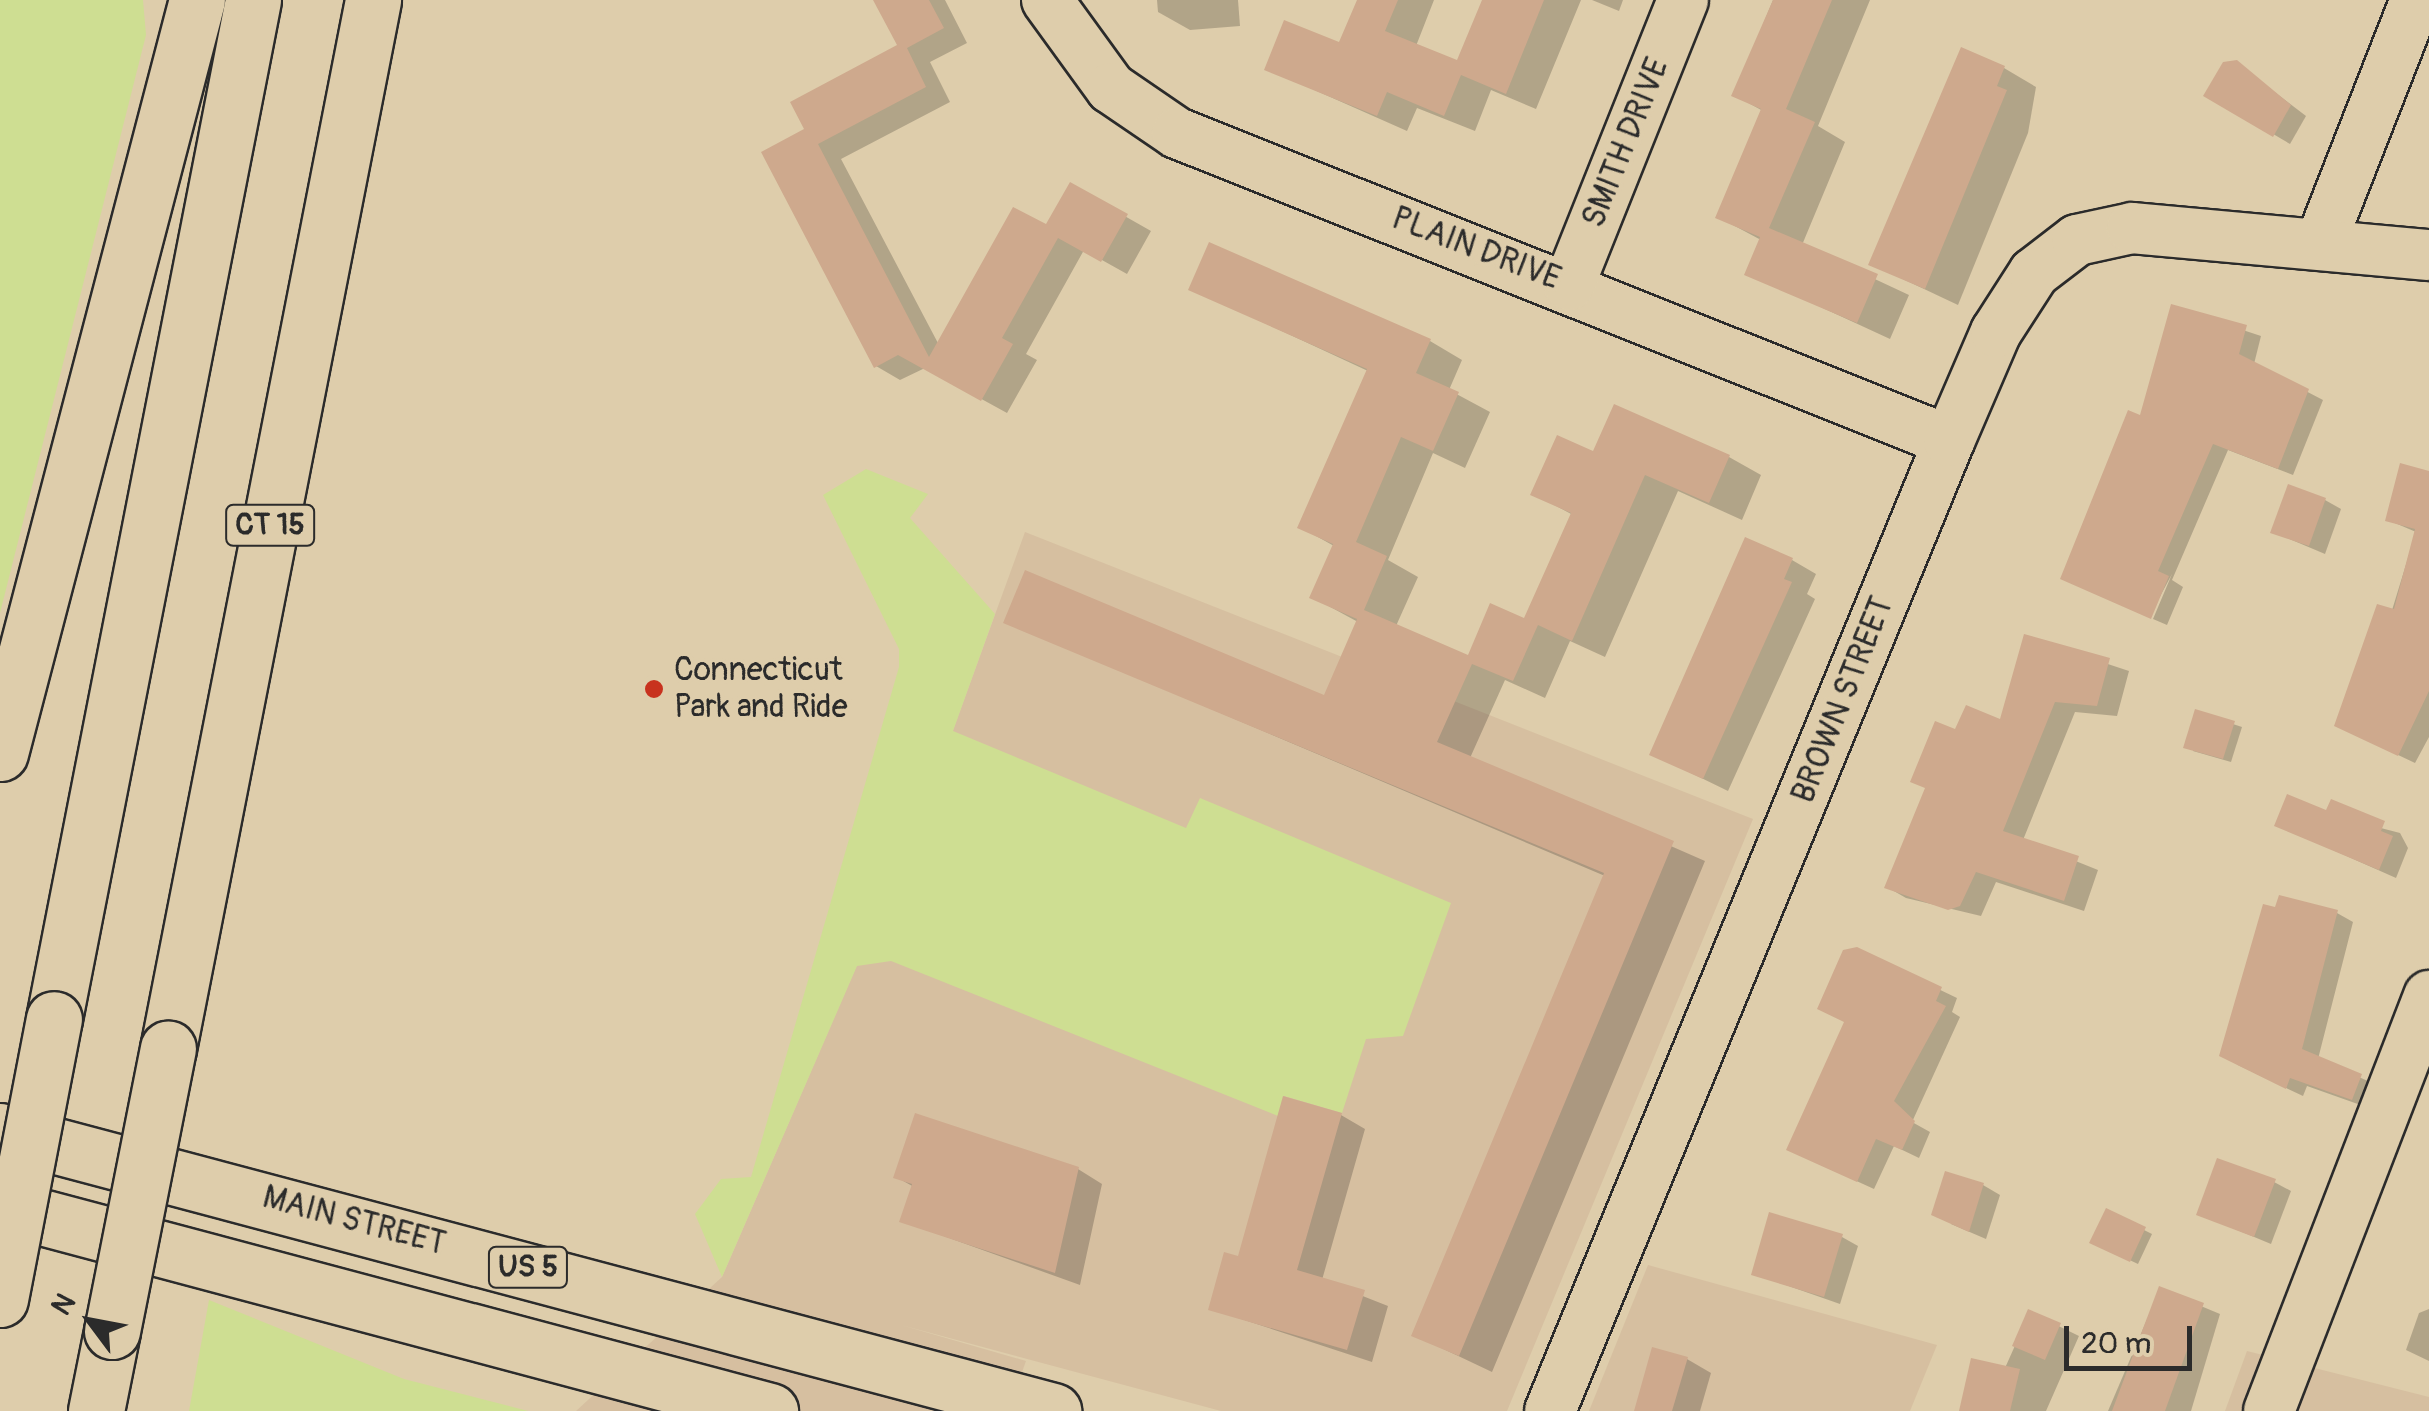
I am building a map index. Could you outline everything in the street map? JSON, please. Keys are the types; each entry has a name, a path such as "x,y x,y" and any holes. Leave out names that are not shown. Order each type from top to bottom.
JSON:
{"highway":[{"path":"0,752 197,0"},
{"path":"0,1299 253,0"},
{"name":"CT 15","path":"96,1411 122,1334 138,1197 373,0"},
{"name":"MAIN STREET","path":"0,1131 636,1297 1053,1411"},
{"path":"0,1206 770,1411"},
{"path":"607,1365 636,1297"},
{"path":"122,1334 130,1411"}],"street":[{"name":"PLAIN DRIVE","path":"1047,0 1111,88 1177,133 1569,285 1949,441"},
{"name":"SMITH DRIVE","path":"1569,285 1683,0"},
{"path":"2322,242 2416,0"},
{"name":"BROWN STREET","path":"1550,1411 1949,441 1996,332 2034,273 2078,240 2132,228 2322,242 2429,255"},
{"path":"2269,1411 2429,996"}],"shaded area":[{"path":"1025,532 1753,819 1507,1411 1221,1411 901,1325 1026,1361 1008,1411 576,1411 722,1277 924,810"},
{"path":"1648,1265 1937,1345 1910,1411 1589,1411"},
{"path":"2247,1351 2429,1397 2429,1411 2225,1411"}],"green space":[{"path":"0,0 143,0 146,35 0,613"},
{"path":"866,469 928,494 910,518 995,614 953,731 1186,828 1200,798 1451,903 1403,1036 1366,1039 1342,1113 1284,1096 1278,1116 891,961 857,966 722,1277 695,1214 721,1179 751,1177 899,667 899,649 823,495"},
{"path":"209,1300 404,1379 528,1411 189,1411"}],"building":[{"path":"873,0 929,0 944,28 907,48 926,87 818,144 929,357 1013,207 1046,224 1070,182 1128,214 1101,262 1058,238 1002,338 1013,344 981,401 898,355 874,368 761,152 804,129 790,102 897,45"},
{"path":"1357,0 1398,0 1385,31 1457,60 1482,0 1544,0 1506,94 1461,75 1444,116 1387,92 1377,116 1264,70 1284,20 1339,42"},
{"path":"1773,0 1832,0 1786,109 1815,122 1769,228 1878,274 1857,323 1744,275 1760,237 1715,218 1761,109 1731,96"},
{"path":"1961,47 2005,66 1997,86 2007,90 1925,289 1868,265"},
{"path":"2237,60 2291,105 2273,137 2203,96 2223,62"},
{"path":"1209,242 1431,339 1416,373 1459,392 1433,451 1401,437 1356,542 1387,556 1364,610 1468,655 1490,603 1524,618 1571,513 1530,495 1557,435 1593,451 1614,404 1730,455 1709,503 1645,475 1572,641 1538,625 1513,681 1472,664 1437,742 1674,841 1459,1356 1411,1336 1604,873 1003,623 1025,570 1324,695 1357,619 1309,598 1333,544 1297,528 1367,369 1188,290"},
{"path":"2171,304 2247,325 2239,354 2309,389 2278,469 2213,444 2158,571 2169,576 2151,619 2060,579 2128,410 2140,415"},
{"path":"2400,463 2429,471 2429,691 2398,756 2334,726 2377,604 2394,609 2415,529 2385,521"},
{"path":"2288,484 2326,498 2309,546 2270,533"},
{"path":"1745,537 1793,558 1784,579 1792,582 1703,779 1649,755"},
{"path":"2024,634 2110,658 2097,706 2055,702 2003,831 2079,856 2064,901 1976,872 1960,906 1948,910 1884,888 1925,788 1910,782 1935,721 1955,729 1966,705 2000,719"},
{"path":"2195,709 2235,721 2223,759 2183,748"},
{"path":"2287,794 2326,810 2331,799 2385,821 2381,831 2393,836 2379,870 2274,826"},
{"path":"2279,895 2338,910 2302,1049 2362,1074 2352,1100 2290,1078 2286,1089 2219,1056 2263,904 2275,907"},
{"path":"1857,947 1942,987 1936,1001 1946,1006 1894,1101 1915,1121 1902,1150 1876,1139 1857,1182 1786,1150 1844,1022 1817,1009 1843,950"},
{"path":"1283,1096 1342,1113 1297,1270 1365,1290 1347,1350 1208,1310 1224,1252 1238,1256"},
{"path":"915,1113 1079,1167 1055,1273 899,1222 912,1184 893,1178"},
{"path":"2217,1158 2276,1179 2254,1237 2196,1215"},
{"path":"1945,1171 1984,1183 1969,1232 1931,1215"},
{"path":"2106,1208 2146,1227 2130,1262 2089,1243"},
{"path":"1769,1212 1843,1234 1824,1297 1751,1275"},
{"path":"2159,1286 2204,1303 2165,1411 2112,1411"},
{"path":"2028,1309 2061,1323 2045,1360 2012,1346"},
{"path":"1652,1347 1688,1357 1672,1411 1634,1411"},
{"path":"1971,1358 2020,1369 2010,1411 1959,1411"}],"place":[{"name":"Connecticut Park and Ride","path":"654,689"}]}
